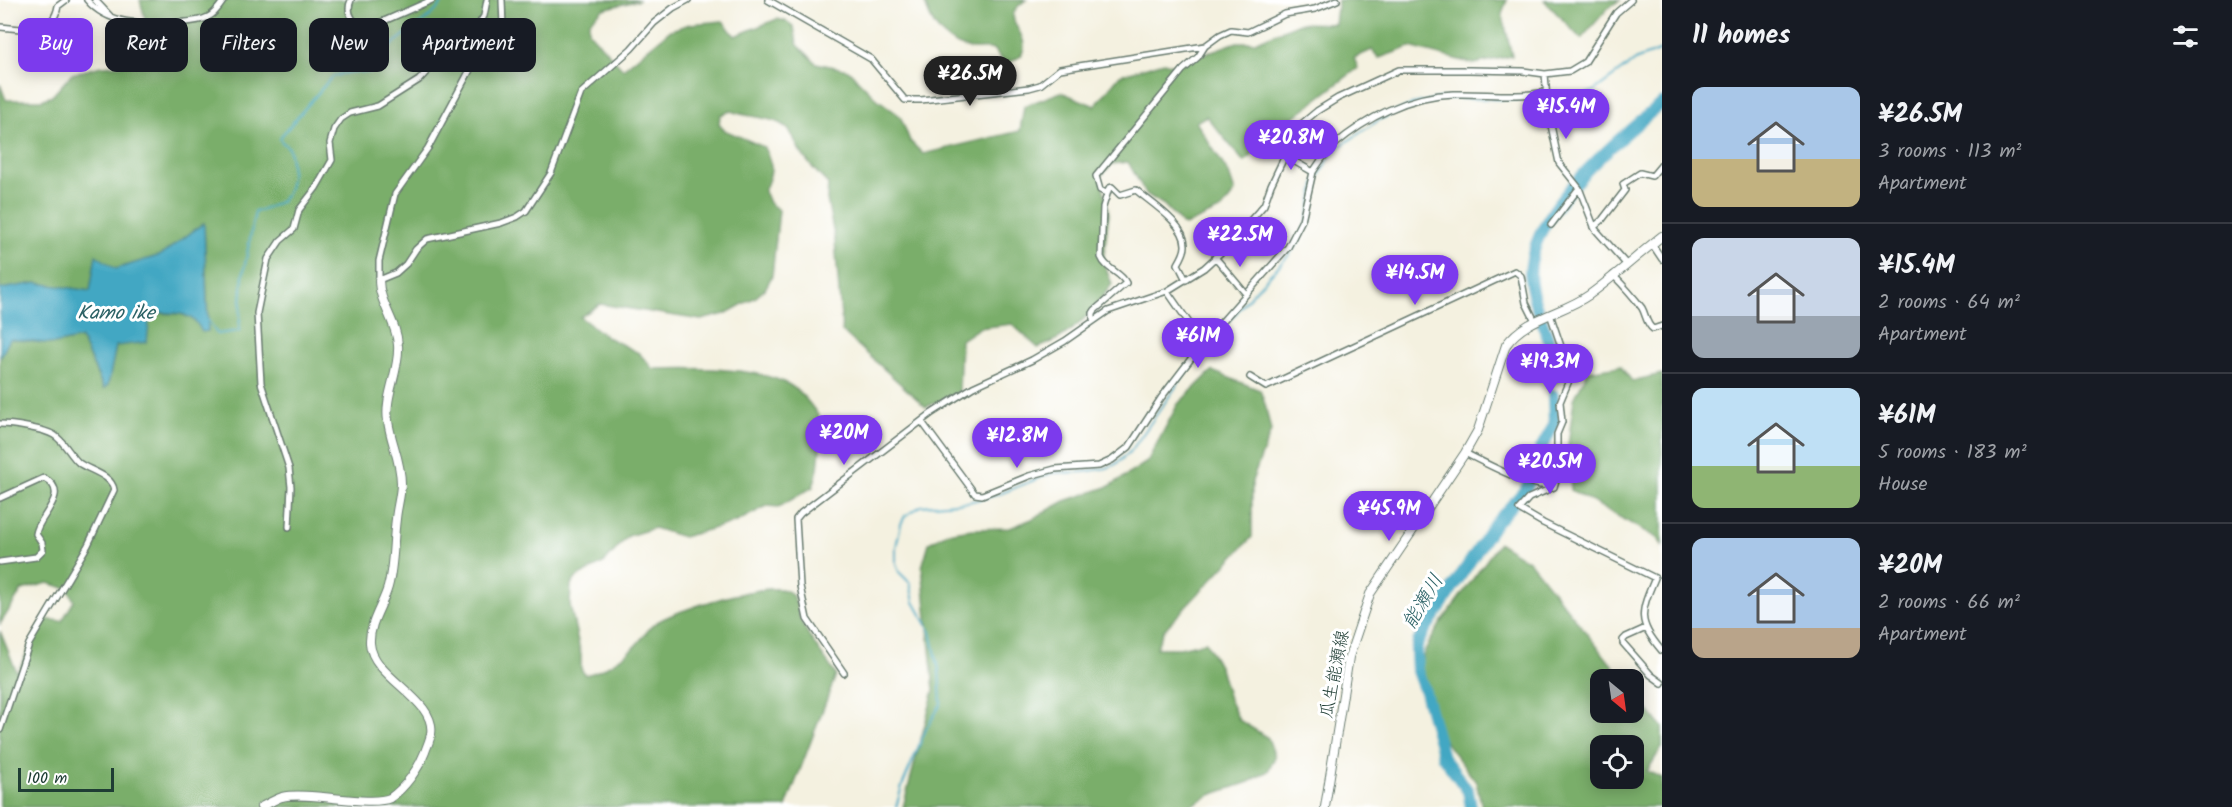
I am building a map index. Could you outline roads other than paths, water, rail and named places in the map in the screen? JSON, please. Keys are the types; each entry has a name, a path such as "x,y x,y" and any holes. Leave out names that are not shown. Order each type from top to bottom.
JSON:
{"main road":[{"name":"瓜生能瀬線","path":"1325,807 1349,657 1370,594 1466,453 1478,430 1506,345 1514,333 1581,300 1662,236"},
{"path":"261,807 282,797 321,796 338,801 379,802 388,800 401,788 421,762 431,733 429,717 377,662 370,646 370,633 387,590 392,569 401,485 398,454 387,420 398,346 396,332 379,289 379,280"}],"street":[{"path":"0,27 25,29 51,23 57,14 58,6 66,0"},
{"path":"87,0 100,13 111,18"},
{"path":"95,0 111,18"},
{"path":"188,21 208,17 224,0"},
{"path":"351,0 348,11 353,20 360,26 368,28 432,0"},
{"path":"289,527 291,488 289,468 261,382 257,313 263,274 268,259 280,241 294,229 299,210 333,160 330,143 334,129 341,119 350,113 378,106 419,80 429,69 450,55 473,33 484,16 487,0"},
{"path":"502,0 503,27 496,42 471,68 429,148 395,194 379,261 379,280 396,273 427,239 501,223 526,211 551,173 580,93 631,49 654,23 688,0"},
{"path":"768,0 871,58 905,100 1029,88 1040,85 1060,69 1205,46"},
{"path":"1106,193 1100,190 1096,176 1163,93 1198,57 1205,46 1231,30 1248,32 1285,14 1315,9 1337,0"},
{"path":"844,673 807,619 800,586 796,519 801,513 932,413 973,387 1032,360 1065,341 1108,311 1167,291 1186,280 1228,246 1264,205 1299,126 1317,111 1358,88 1399,70 1522,71 1545,74 1570,71 1585,62 1616,13 1631,0"},
{"path":"1545,74 1548,111 1558,163 1579,188 1594,226 1627,264"},
{"path":"922,422 975,494 981,495 1029,476 1055,469 1099,466 1112,460 1129,447 1203,343 1288,247 1302,220 1313,172 1331,147 1396,106 1424,97 1453,94 1546,94"},
{"path":"1285,156 1313,172"},
{"path":"1594,226 1602,220 1624,190 1623,184 1640,173 1652,176 1662,164"},
{"path":"1094,319 1095,310 1121,290 1126,283 1122,277 1103,263 1101,257 1103,207 1106,193 1112,187 1120,195 1136,190 1174,221 1185,242 1185,248 1178,264 1186,280"},
{"path":"1551,225 1579,188"},
{"path":"1652,244 1662,259"},
{"path":"1215,257 1246,294"},
{"path":"1250,376 1266,387 1515,271 1521,276 1526,303 1535,321"},
{"path":"1613,275 1642,309 1649,326 1653,329 1662,326"},
{"path":"1167,291 1203,343"},
{"path":"1550,315 1570,378 1560,402 1562,422 1557,434 1557,477 1554,487 1529,498 1519,509 1542,523 1662,582"},
{"path":"0,424 13,424 54,435 78,462 113,483 114,490 88,545 29,645 0,730"},
{"path":"1466,453 1490,467 1534,484 1545,485 1557,477"},
{"path":"0,498 44,478 51,481 54,490 54,503 37,526 36,534 42,543 42,550 36,557 0,562"},
{"path":"1654,578 1642,617 1650,637 1662,651"},
{"path":"1646,628 1623,639 1623,644 1651,675 1662,683"}],"water":[{"name":"Kamo ike","path":"204,223 208,331 202,332 193,319 187,316 173,313 150,313 147,342 116,346 108,385 104,389 81,338 54,344 10,339 0,358 0,289 37,283 90,291 96,255 116,269 161,255"}],"waterway":[{"path":"208,320 217,334 239,331 243,275 255,212 282,200 289,189 291,168 289,148 280,139 282,135 330,79 343,73 376,70 383,55 391,46 423,22 444,0"},
{"path":"896,807 902,786 926,729 941,704 939,670 931,632 914,602 910,583 899,572 896,564 896,547 905,516 921,506 968,502 997,495 1052,473 1083,472 1116,464 1131,451 1189,368 1300,240 1308,218 1316,181 1329,158 1339,147 1379,120 1413,104 1441,98 1539,100 1575,98 1592,92 1637,59 1662,50"},
{"name":"能瀬川","path":"1555,377 1549,340 1533,297 1531,285 1532,259 1541,233 1575,183 1597,160 1662,103"},
{"name":"能瀬川","path":"1471,807 1468,791 1443,757 1417,671 1416,651 1425,630 1494,525 1525,490 1534,473 1541,448 1554,425 1553,395"}]}
